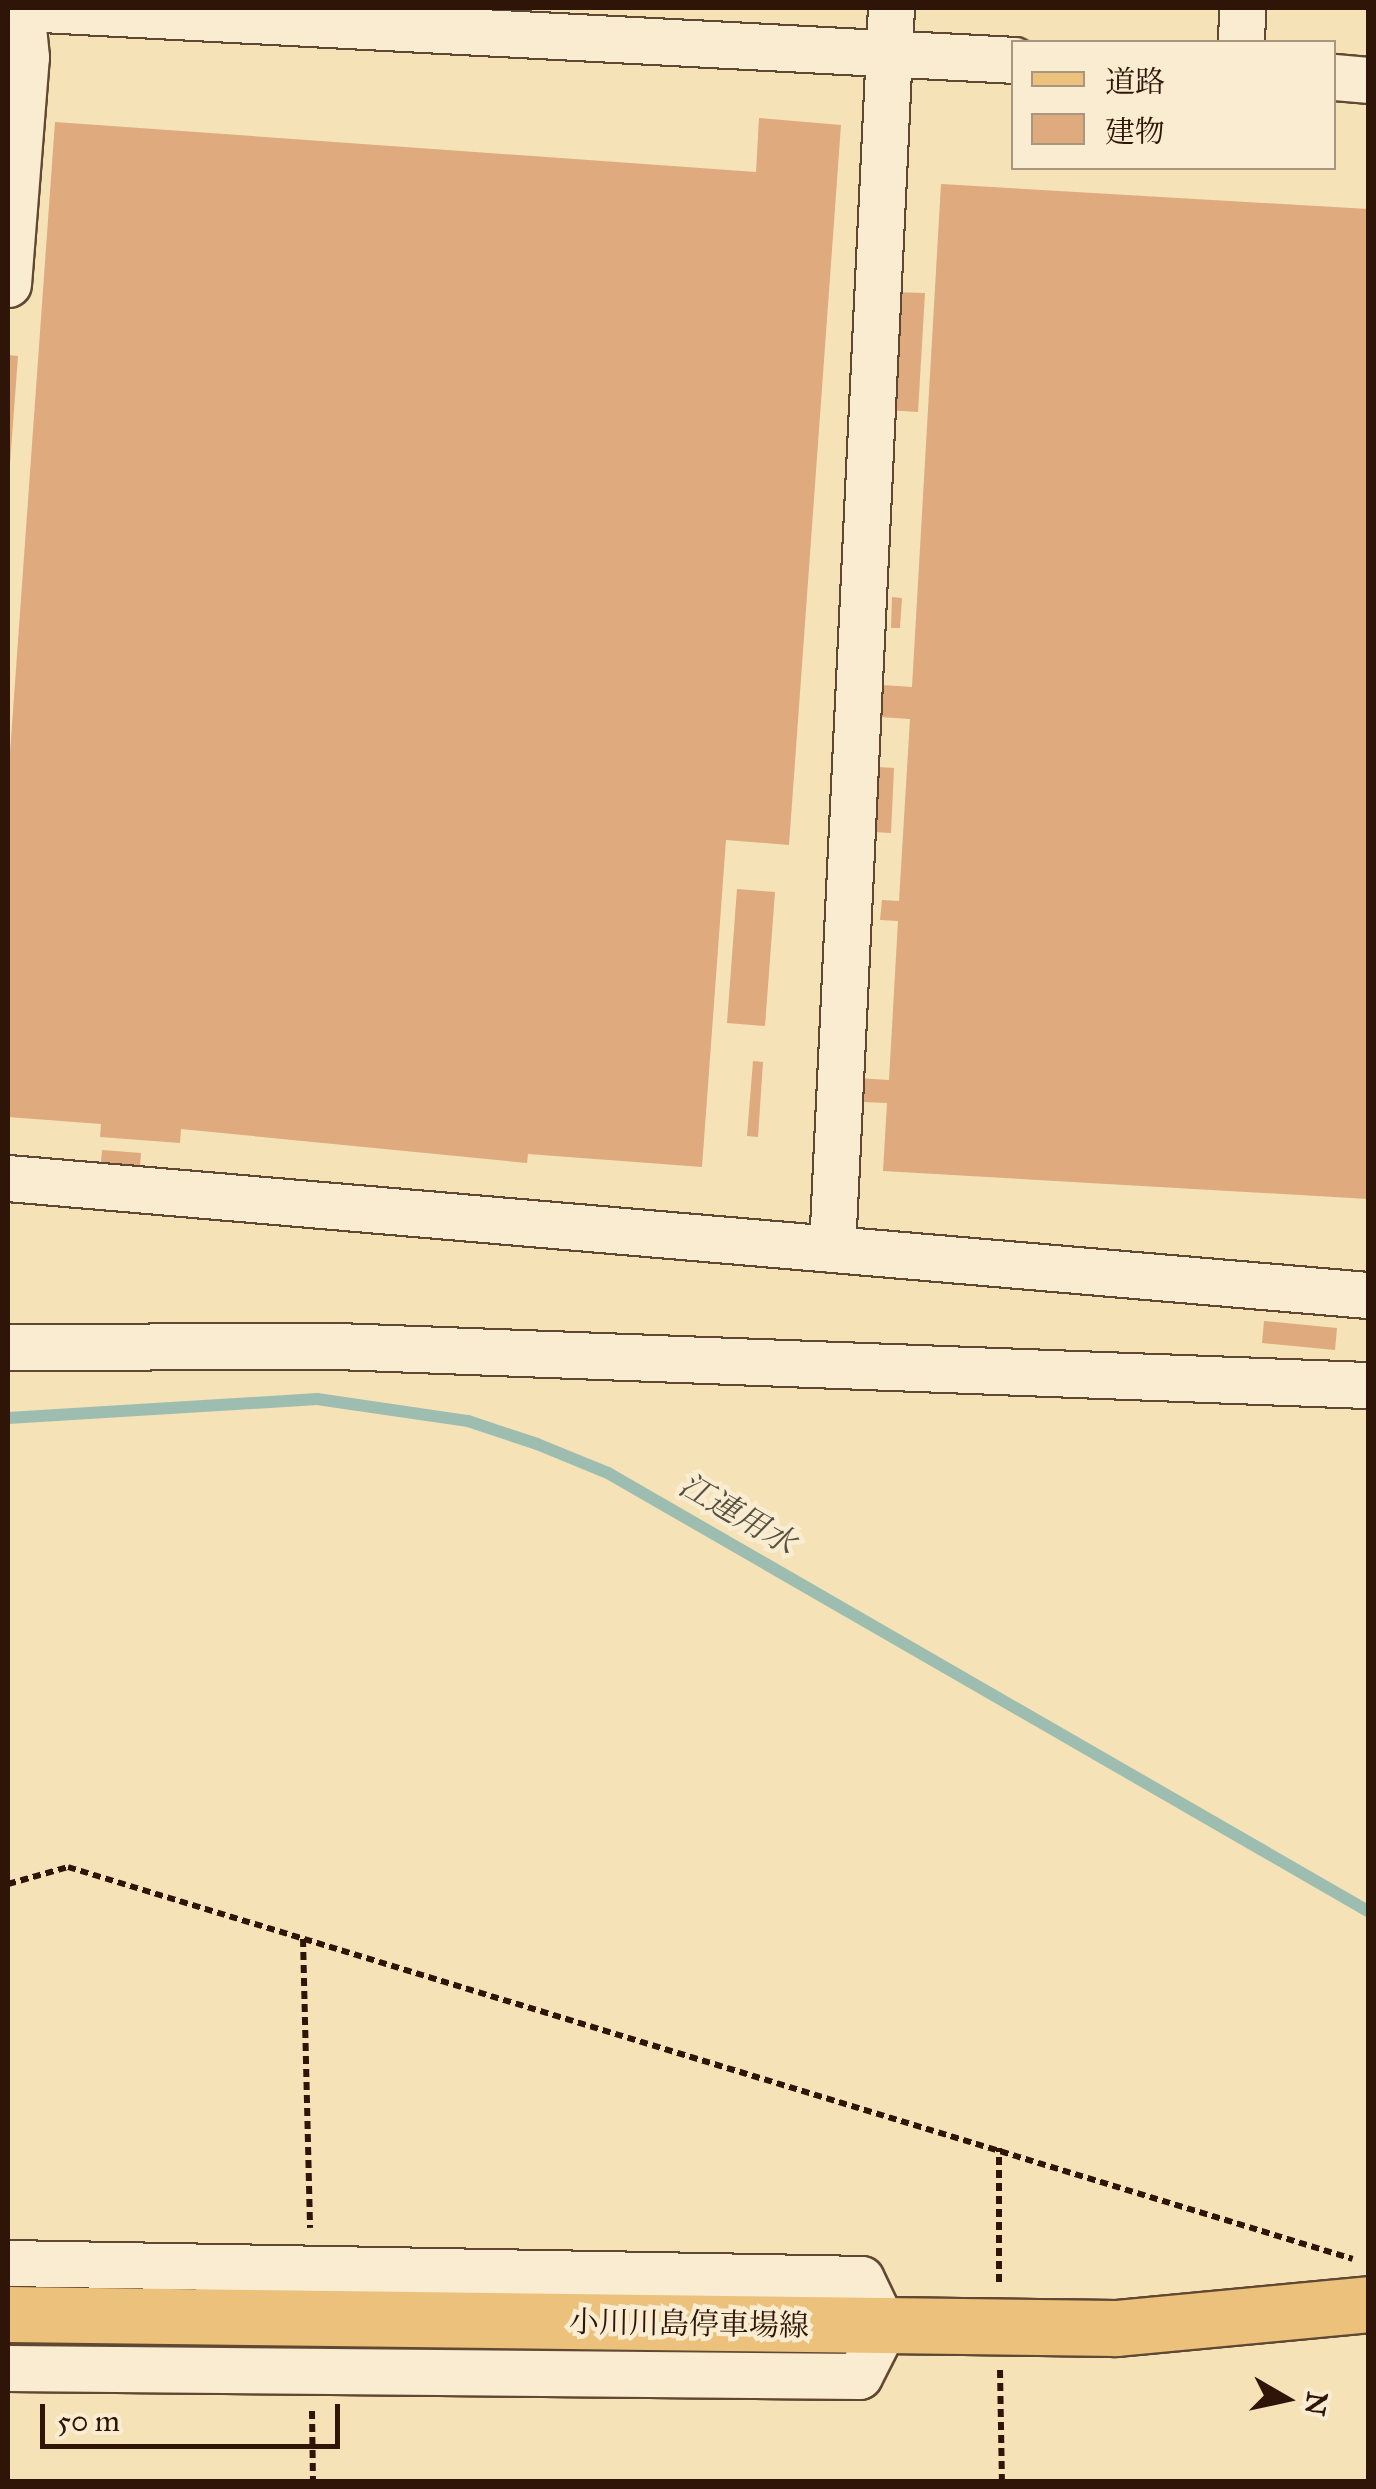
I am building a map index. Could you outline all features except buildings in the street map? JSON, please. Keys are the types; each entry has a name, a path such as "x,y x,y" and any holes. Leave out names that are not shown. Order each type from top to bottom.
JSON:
{"main road":[{"name":"小川川島停車場線","path":"8,2314 999,2329 1238,2322 1364,2287"}],"street":[{"path":"8,284 26,58 22,8 1011,60"},
{"path":"832,1249 891,8"},
{"path":"1241,40 1242,8"},
{"path":"1336,78 1368,80"},
{"path":"8,1178 1368,1295"},
{"path":"8,1347 337,1346 1368,1385"},
{"path":"8,2264 861,2278 884,2327 859,2376 8,2368"}],"path":[{"path":"8,1884 68,1867 1350,2254 1364,2287"},
{"path":"303,1939 310,2268"},
{"path":"999,2148 1002,2482"},
{"path":"312,2369 313,2482"}],"waterway":[{"name":"江連用水","path":"8,1418 317,1399 468,1421 537,1444 608,1473 1368,1911"}]}
